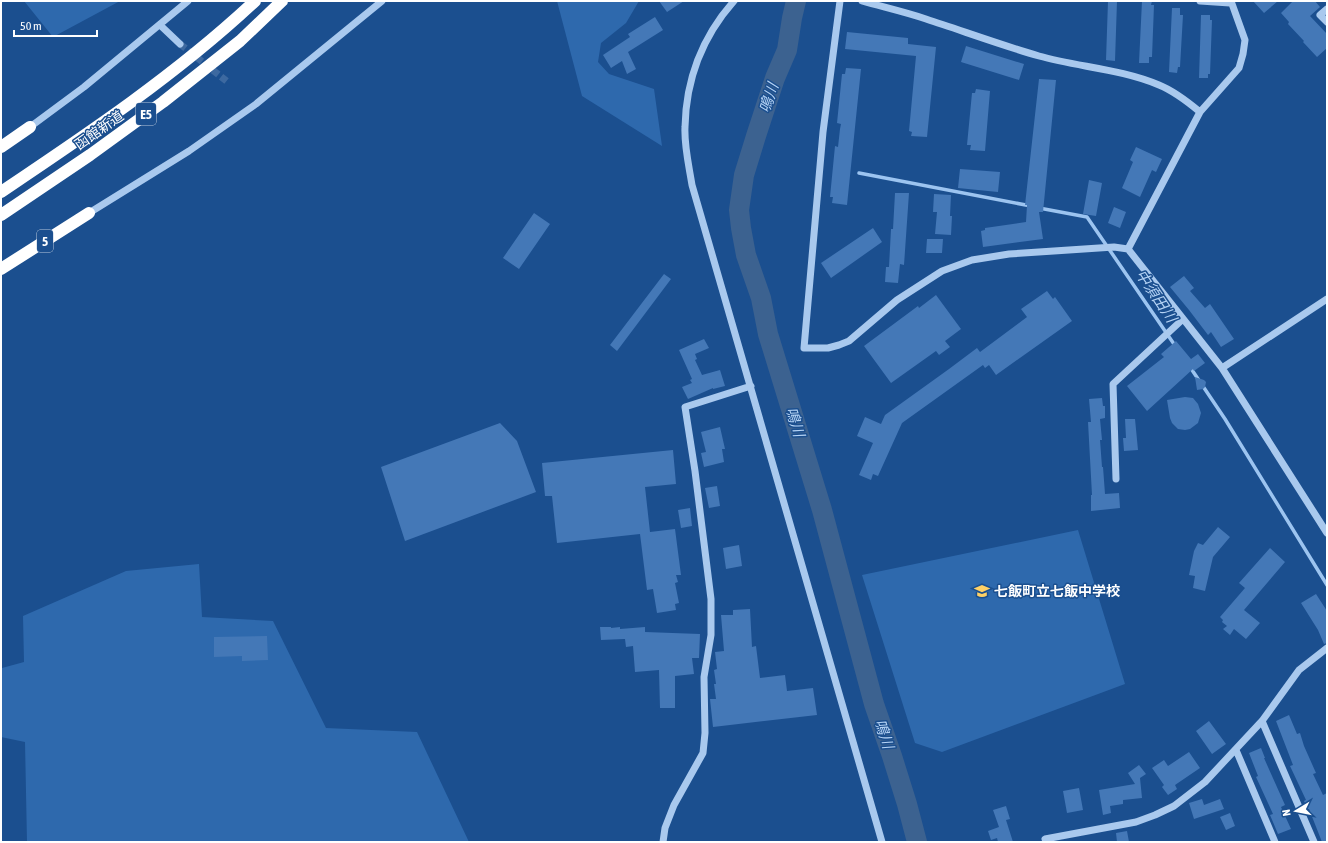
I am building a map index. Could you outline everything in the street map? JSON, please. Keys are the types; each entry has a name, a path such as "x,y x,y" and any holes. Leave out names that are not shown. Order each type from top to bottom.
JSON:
{"highway":[{"name":"函館新道","path":"1,192 78,141 154,86 229,25 255,1"},
{"name":"函館新道","path":"1,214 90,155 163,102 240,40 282,1"},
{"path":"1,147 30,127"},
{"name":"5","path":"1,269 89,213"}],"street":[{"path":"30,127 84,87 188,1"},
{"path":"89,213 189,151 256,104 382,1"},
{"path":"734,1 707,37 690,83 685,127 687,159 692,185 882,842"},
{"path":"840,1 823,132 804,348 828,348 839,346 849,341 907,293 942,271 972,260 1009,254 1114,247 1128,249 1222,368 1327,533"},
{"path":"862,1 926,19 955,30 1039,56 1078,66 1132,76 1161,86 1191,104 1200,112"},
{"path":"1128,249 1200,112 1239,68 1245,40 1230,2 1200,1"},
{"path":"1327,9 1320,15 1327,22"},
{"path":"160,25 180,44"},
{"path":"1222,368 1327,300"},
{"path":"1116,479 1113,384 1183,320"},
{"path":"663,842 665,828 674,805 703,753 705,733 704,677 711,635 711,600 695,471 684,407 751,386"},
{"path":"1046,842 1045,839 1136,822 1174,806 1205,782 1236,750 1262,721 1298,670 1327,648"},
{"path":"1262,721 1314,842"},
{"path":"1236,750 1275,842"}],"shaded area":[{"path":"24,1 120,1 53,37"},
{"path":"557,1 639,1 626,23 601,43 598,62 609,74 654,89 662,146 582,96"},
{"path":"1078,530 1125,684 942,752 915,743 862,575"},
{"path":"199,564 202,617 273,621 326,728 417,732 469,842 27,842 25,742 1,737 1,670 2,668 24,662 23,616 126,571"}],"building":[{"path":"659,1 684,1 667,12"},
{"path":"1108,1 1117,1 1115,61 1106,60"},
{"path":"1142,1 1152,1 1151,5 1154,5 1152,57 1149,57 1149,63 1139,63"},
{"path":"1253,1 1278,1 1264,13"},
{"path":"1293,1 1315,1 1320,7 1310,16 1327,34 1327,48 1317,57 1288,24 1289,22 1281,13"},
{"path":"1172,8 1180,8 1180,15 1183,15 1180,67 1178,67 1177,73 1169,72"},
{"path":"1201,15 1210,15 1210,20 1212,20 1210,74 1208,74 1208,78 1199,78"},
{"path":"655,17 663,30 628,52 636,69 627,74 622,61 611,68 603,55 630,37 628,34"},
{"path":"847,32 908,38 908,44 936,47 927,137 911,136 912,132 909,131 916,56 845,49"},
{"path":"966,46 1024,64 1019,80 961,62"},
{"path":"846,68 861,69 847,205 832,203 833,197 830,197 835,146 838,147 841,124 837,123 842,74 845,74"},
{"path":"1039,79 1056,80 1043,212 1039,212 1043,239 983,247 981,231 985,230 985,228 1026,222 1027,205 1025,205"},
{"path":"976,89 990,91 985,151 970,150 971,145 967,145 972,93 975,93"},
{"path":"1136,147 1162,159 1156,172 1152,170 1140,197 1122,188 1133,162 1130,160"},
{"path":"960,169 1000,172 998,192 958,188"},
{"path":"1089,180 1102,183 1096,216 1083,214"},
{"path":"895,193 909,193 904,265 900,264 898,283 885,282 886,267 889,267"},
{"path":"934,194 951,195 951,235 935,234 937,212 933,212"},
{"path":"1114,207 1126,212 1120,228 1108,223"},
{"path":"534,213 550,224 519,269 503,258"},
{"path":"873,228 882,242 831,278 821,263"},
{"path":"927,239 943,239 942,253 926,253"},
{"path":"664,274 671,279 617,351 610,345"},
{"path":"1184,276 1194,288 1190,291 1205,308 1210,304 1234,339 1221,347 1211,332 1208,335 1170,287"},
{"path":"1047,291 1053,299 1055,297 1072,321 996,375 989,365 985,368 983,365 902,423 878,476 873,474 871,480 859,475 873,443 857,436 865,417 881,424 885,415 977,348 980,352 1027,317 1021,309"},
{"path":"936,295 961,329 945,341 950,347 939,355 936,351 891,383 864,346 918,306 919,308"},
{"path":"704,339 709,348 695,354 697,359 695,360 702,375 720,370 725,386 713,388 688,399 682,387 692,383 690,380 692,379 679,350"},
{"path":"1176,341 1191,359 1198,354 1205,363 1194,371 1193,369 1147,411 1127,386 1164,357 1161,354"},
{"path":"1195,377 1206,382 1203,389 1197,390"},
{"path":"1185,397 1193,398 1198,404 1201,413 1198,423 1190,429 1185,430 1178,429 1172,423 1167,400"},
{"path":"1102,398 1103,406 1105,406 1105,418 1100,419 1102,440 1100,440 1105,494 1119,493 1120,508 1091,511 1092,495 1088,422 1091,422 1089,399"},
{"path":"1125,419 1135,419 1138,450 1124,451 1123,438 1126,438"},
{"path":"500,423 517,441 536,492 405,541 381,467"},
{"path":"720,427 725,449 722,449 724,462 704,467 701,453 706,452 701,432"},
{"path":"673,450 676,484 645,487 650,532 675,529 681,575 676,575 678,582 675,583 679,603 675,604 676,610 657,613 653,589 647,590 640,534 557,543 552,496 545,496 542,463"},
{"path":"717,486 720,506 709,508 705,488"},
{"path":"690,508 692,526 681,528 678,510"},
{"path":"1218,527 1230,537 1213,557 1205,591 1193,588 1195,576 1189,575 1194,551 1198,543 1203,545"},
{"path":"739,545 742,566 726,569 723,548"},
{"path":"1270,548 1285,562 1244,610 1260,623 1246,639 1234,629 1230,635 1223,629 1227,626 1222,622 1223,620 1220,617 1245,588 1239,583"},
{"path":"1316,594 1327,611 1327,643 1324,644 1318,630 1301,603"},
{"path":"750,609 752,647 756,646 760,678 785,675 787,691 813,688 817,715 713,727 710,699 716,699 714,684 716,684 714,670 717,669 715,652 724,651 721,615 733,615 733,610"},
{"path":"600,627 620,627 620,629 645,627 645,632 700,634 699,658 692,658 694,674 675,676 675,708 660,708 659,670 635,672 633,646 626,647 625,639 601,640"},
{"path":"267,636 268,660 242,661 242,656 214,657 214,637"},
{"path":"1289,715 1297,734 1300,733 1316,773 1313,774 1323,795 1327,793 1327,842 1322,842 1309,809 1304,801 1306,800 1290,766 1293,765 1276,721"},
{"path":"1209,721 1226,744 1212,754 1196,731"},
{"path":"1261,748 1285,805 1281,807 1291,829 1278,834 1270,815 1273,814 1256,777 1258,776 1249,753"},
{"path":"1189,752 1200,768 1175,785 1177,789 1168,795 1162,787 1164,785 1152,768 1164,760 1168,766"},
{"path":"1139,765 1146,774 1140,778 1142,798 1123,800 1123,804 1110,806 1111,813 1103,815 1099,790 1135,784 1128,773"},
{"path":"1079,788 1083,810 1067,813 1063,791"},
{"path":"1202,799 1204,805 1220,799 1224,809 1194,819 1189,803"},
{"path":"1006,806 1010,819 1006,820 1013,842 998,842 997,838 991,840 988,831 999,827 993,810"},
{"path":"1230,813 1235,826 1226,830 1220,817"},
{"path":"1127,831 1129,842 1117,842 1116,833"}],"waterway":[{"name":"鳴川","path":"796,1 787,50 775,78 744,175 739,210 741,228 746,255 761,298 768,334 822,510 874,704 907,804 917,842"},
{"name":"中須田川","path":"859,173 1031,206"},
{"name":"中須田川","path":"1039,208 1087,217 1176,347"},
{"name":"中須田川","path":"1190,367 1225,419 1327,585"}],"tunnel":[{"path":"180,44 229,83"}],"place":[{"name":"七飯町立七飯中学校","path":"982,591"}]}
